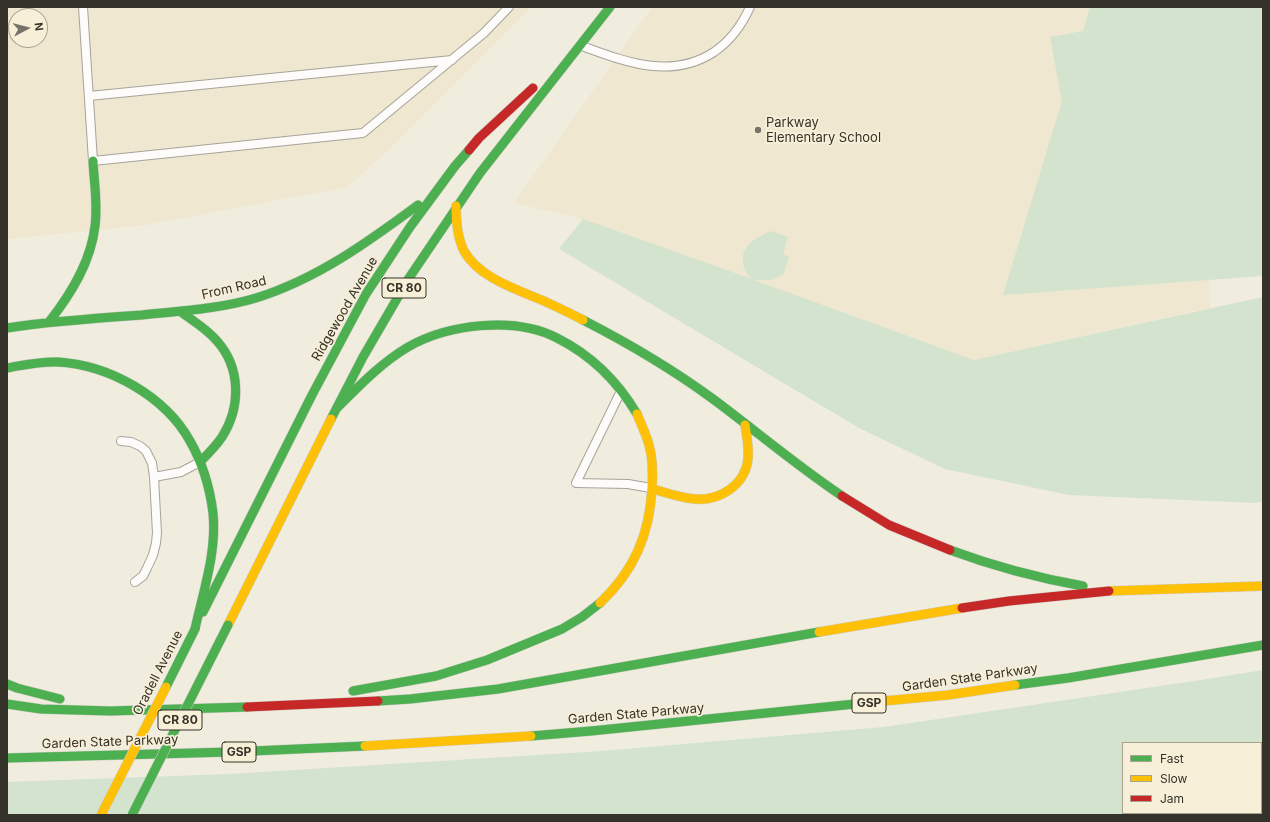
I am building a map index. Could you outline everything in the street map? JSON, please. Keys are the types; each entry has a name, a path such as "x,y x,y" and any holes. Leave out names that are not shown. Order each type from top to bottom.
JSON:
{"main road":[{"name":"Ridgewood Avenue","path":"132,815 337,408 387,315 409,278 456,206 579,45 610,7"},
{"name":"Ridgewood Avenue","path":"195,629 291,435 345,332 388,259 410,227 479,138 579,45"},
{"path":"49,322 63,305 87,261 95,225 96,205 93,161"},
{"name":"From Road","path":"7,328 49,322 182,312 222,306 269,293 300,281 338,261 376,236 438,190"},
{"path":"456,206 457,227 463,251 472,263 483,273 570,313 634,348 679,376 714,401 800,468 868,514 905,532 984,563 1055,581 1120,590"},
{"path":"182,312 210,334 220,345 228,357 236,385 234,413 229,426 221,439 200,462"},
{"path":"275,706 446,673 475,665 508,653 562,630 583,617 616,587 629,569 639,551 646,533 650,514 653,488 653,469 649,447 643,428 634,410 622,390 608,374 592,360 556,337 519,327 499,325 477,326 433,336 410,346 379,369 337,408"},
{"path":"7,368 32,363 50,362 69,363 103,371 126,380 143,391 160,404 186,434 200,462 213,513 213,529 208,568 195,629"},
{"path":"653,488 688,498 702,500 727,493 738,483 745,471 748,460 745,425"},
{"path":"7,704 41,709 110,711 386,701 469,693 956,608 1120,590 1263,586"},
{"name":"Oradell Avenue","path":"101,815 195,629"},
{"name":"Garden State Parkway","path":"7,758 321,748 472,740 592,731 948,695 1083,675 1263,645"},
{"path":"7,684 36,693 110,711"}],"lane":[{"path":"83,7 93,161 363,133 453,60 484,33 510,7"},
{"path":"579,45 642,65 654,67 674,67 692,63 708,56 722,46 742,23 750,7"},
{"path":"89,96 453,60"},
{"path":"622,390 576,483 628,484 653,488"},
{"path":"121,441 136,444 146,452 152,462 154,477 157,533 156,544 153,555 143,576 135,582"},
{"path":"154,477 181,472 200,462"}],"shaded area":[{"path":"7,7 532,7 396,143 347,187 146,225 7,239"},
{"path":"652,7 1203,7 1210,308 974,360 583,219 514,203"}],"green space":[{"path":"1090,7 1263,7 1263,276 1003,295 1062,101 1050,37 1083,31"},
{"path":"583,219 752,279 746,272 743,264 744,251 748,246 757,238 770,231 788,237 783,254 789,257 783,275 772,280 754,280 974,360 1263,297 1263,501 1256,503 1069,495 945,469 859,428 559,249"},
{"path":"1263,670 1263,815 7,815 7,782 230,774 602,751 884,727"}],"traffic: fast":[{"path":"331,419 363,357 409,278 480,173 610,7"},
{"path":"203,612 312,395 366,294 410,227 455,166 469,150"},
{"path":"49,322 79,277 93,239 96,210 93,161"},
{"path":"7,328 200,309 228,305 256,298 300,281 321,270 361,246 418,205"},
{"path":"181,312 213,337 225,352 231,363 236,388 233,413 228,425 220,440 200,462"},
{"path":"583,320 617,338 682,377 729,411 809,473 842,496"},
{"path":"337,408 379,368 408,347 424,339 462,328 502,325 540,331 569,345 603,370 630,402 637,414"},
{"path":"7,368 45,362 58,362 77,364 97,369 116,376 151,397 166,410 179,425 190,441 202,467 208,485 213,513 214,528 211,557 195,629"},
{"path":"950,550 1016,571 1083,586"},
{"path":"353,691 436,676 487,660 562,629 582,617 600,603"},
{"path":"132,815 228,625"},
{"path":"166,687 195,629"},
{"path":"378,701 498,689 819,632"},
{"path":"1015,685 1068,678 1263,645"},
{"path":"7,684 60,699"},
{"path":"531,736 884,701"},
{"path":"7,704 41,709 110,711 247,707"},
{"path":"7,758 230,752 365,746"}],"traffic: slow":[{"path":"456,206 457,229 462,246 464,251 479,269 500,282 583,320"},
{"path":"600,603 612,591 631,565 644,536 648,520 651,504 653,471 652,461 648,441 637,414"},
{"path":"228,625 331,419"},
{"path":"653,489 695,499 713,497 730,490 737,484 746,468 748,451 745,425"},
{"path":"1109,591 1263,586"},
{"path":"819,632 962,608"},
{"path":"884,701 948,695 1015,685"},
{"path":"101,815 166,687"},
{"path":"365,746 531,736"}],"traffic: jam":[{"path":"469,150 479,138 533,88"},
{"path":"842,496 889,525 950,550"},
{"path":"962,608 1009,601 1109,591"},
{"path":"247,707 378,701"}],"place":[{"name":"Parkway Elementary School","path":"758,130"}]}
